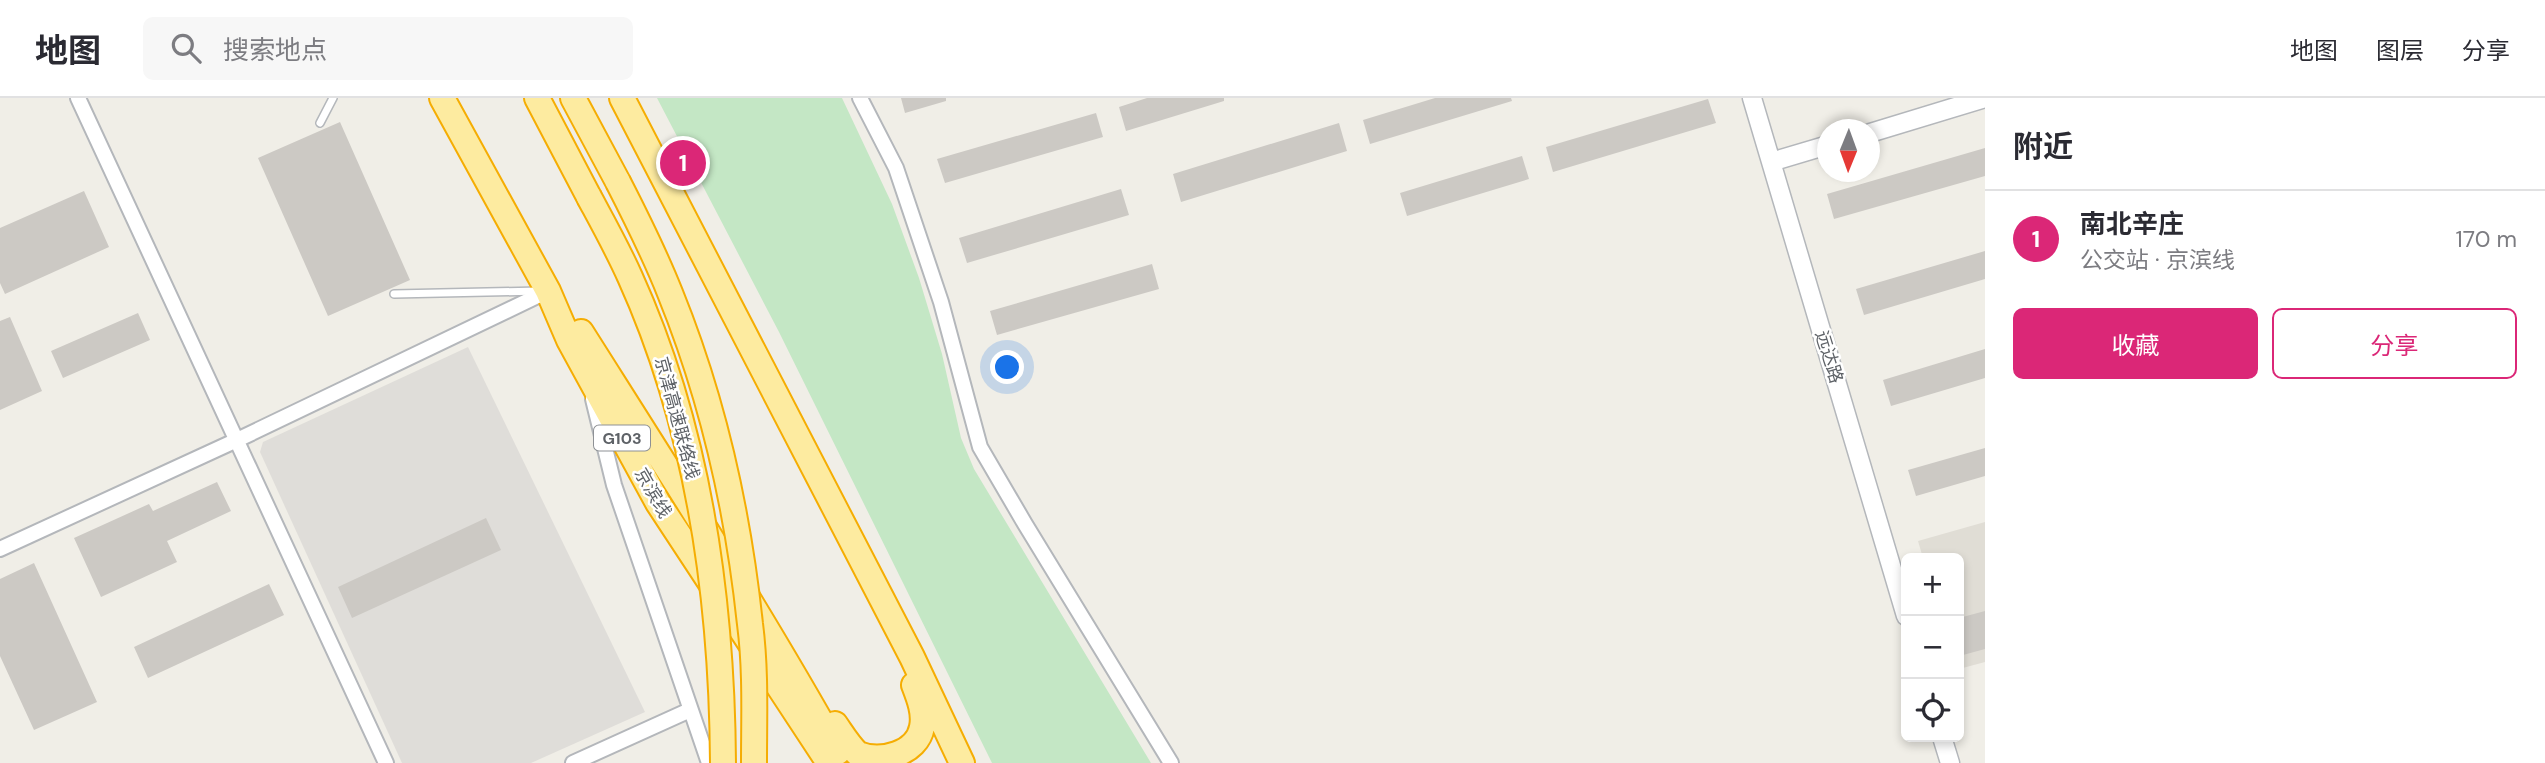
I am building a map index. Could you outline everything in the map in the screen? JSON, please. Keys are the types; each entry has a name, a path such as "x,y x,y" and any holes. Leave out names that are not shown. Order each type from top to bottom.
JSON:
{"highway":[{"name":"京滨线","path":"442,98 548,291 587,374 657,503 830,762"},
{"name":"京津高速联络线","path":"537,98 630,276 664,365 698,494 716,614 723,763"},
{"name":"京津高速联络线","path":"573,98 618,182 670,293 694,356 727,476 751,626 754,763"},
{"path":"622,98 912,657 962,763"},
{"path":"548,291 579,329 778,648 859,754 873,761 899,757 910,749 920,736 923,724 917,693 884,620 875,586"},
{"path":"778,648 830,762"}],"street":[{"path":"78,98 386,763"},
{"path":"860,98 896,168 941,302 980,447 1024,524 1171,763"},
{"name":"远达路","path":"1752,98 1901,598"},
{"path":"1880,130 1985,98"},
{"path":"1771,162 1817,148"},
{"path":"0,549 548,291"},
{"path":"587,374 614,485 709,763"},
{"path":"573,763 690,710"},
{"path":"1944,742 1950,763"}],"lane":[{"path":"320,123 333,98"},
{"path":"394,295 548,291"}],"shaded area":[{"path":"468,347 645,712 531,763 402,763 260,452 263,442"},
{"path":"1985,522 1985,662 1964,668 1964,553 1922,553 1918,541"}],"green space":[{"path":"657,98 842,98 892,204 919,278 942,354 961,438 974,469 1151,763 992,763 779,332"}],"building":[{"path":"901,98 946,98 946,101 905,113"},
{"path":"1147,98 1224,98 1224,101 1126,131 1119,107"},
{"path":"1435,98 1511,98 1512,101 1370,144 1363,120"},
{"path":"1708,99 1716,123 1553,172 1546,147"},
{"path":"1096,113 1103,137 945,183 937,159"},
{"path":"340,122 410,280 328,316 258,158"},
{"path":"1339,123 1347,151 1181,202 1173,174"},
{"path":"1985,148 1985,176 1834,219 1827,194 1868,182 1880,182 1880,179"},
{"path":"1522,156 1529,179 1407,216 1400,193"},
{"path":"1121,189 1129,215 967,263 959,238"},
{"path":"84,191 109,247 5,294 0,283 0,228"},
{"path":"1985,251 1985,279 1864,315 1856,289"},
{"path":"1152,264 1159,289 997,335 990,311"},
{"path":"138,313 150,340 63,378 51,351"},
{"path":"10,317 42,391 0,410 0,321"},
{"path":"1985,349 1985,378 1891,406 1883,380"},
{"path":"1985,448 1985,476 1916,496 1908,470"},
{"path":"217,482 231,511 167,541 177,562 101,597 74,538 149,504 153,511"},
{"path":"486,518 501,550 352,618 338,587"},
{"path":"34,563 97,702 34,730 0,656 0,579"},
{"path":"269,584 284,615 148,678 134,647"},
{"path":"1985,611 1985,649 1964,655 1964,617"}],"place":[{"name":"南北辛庄","path":"683,163"}]}
